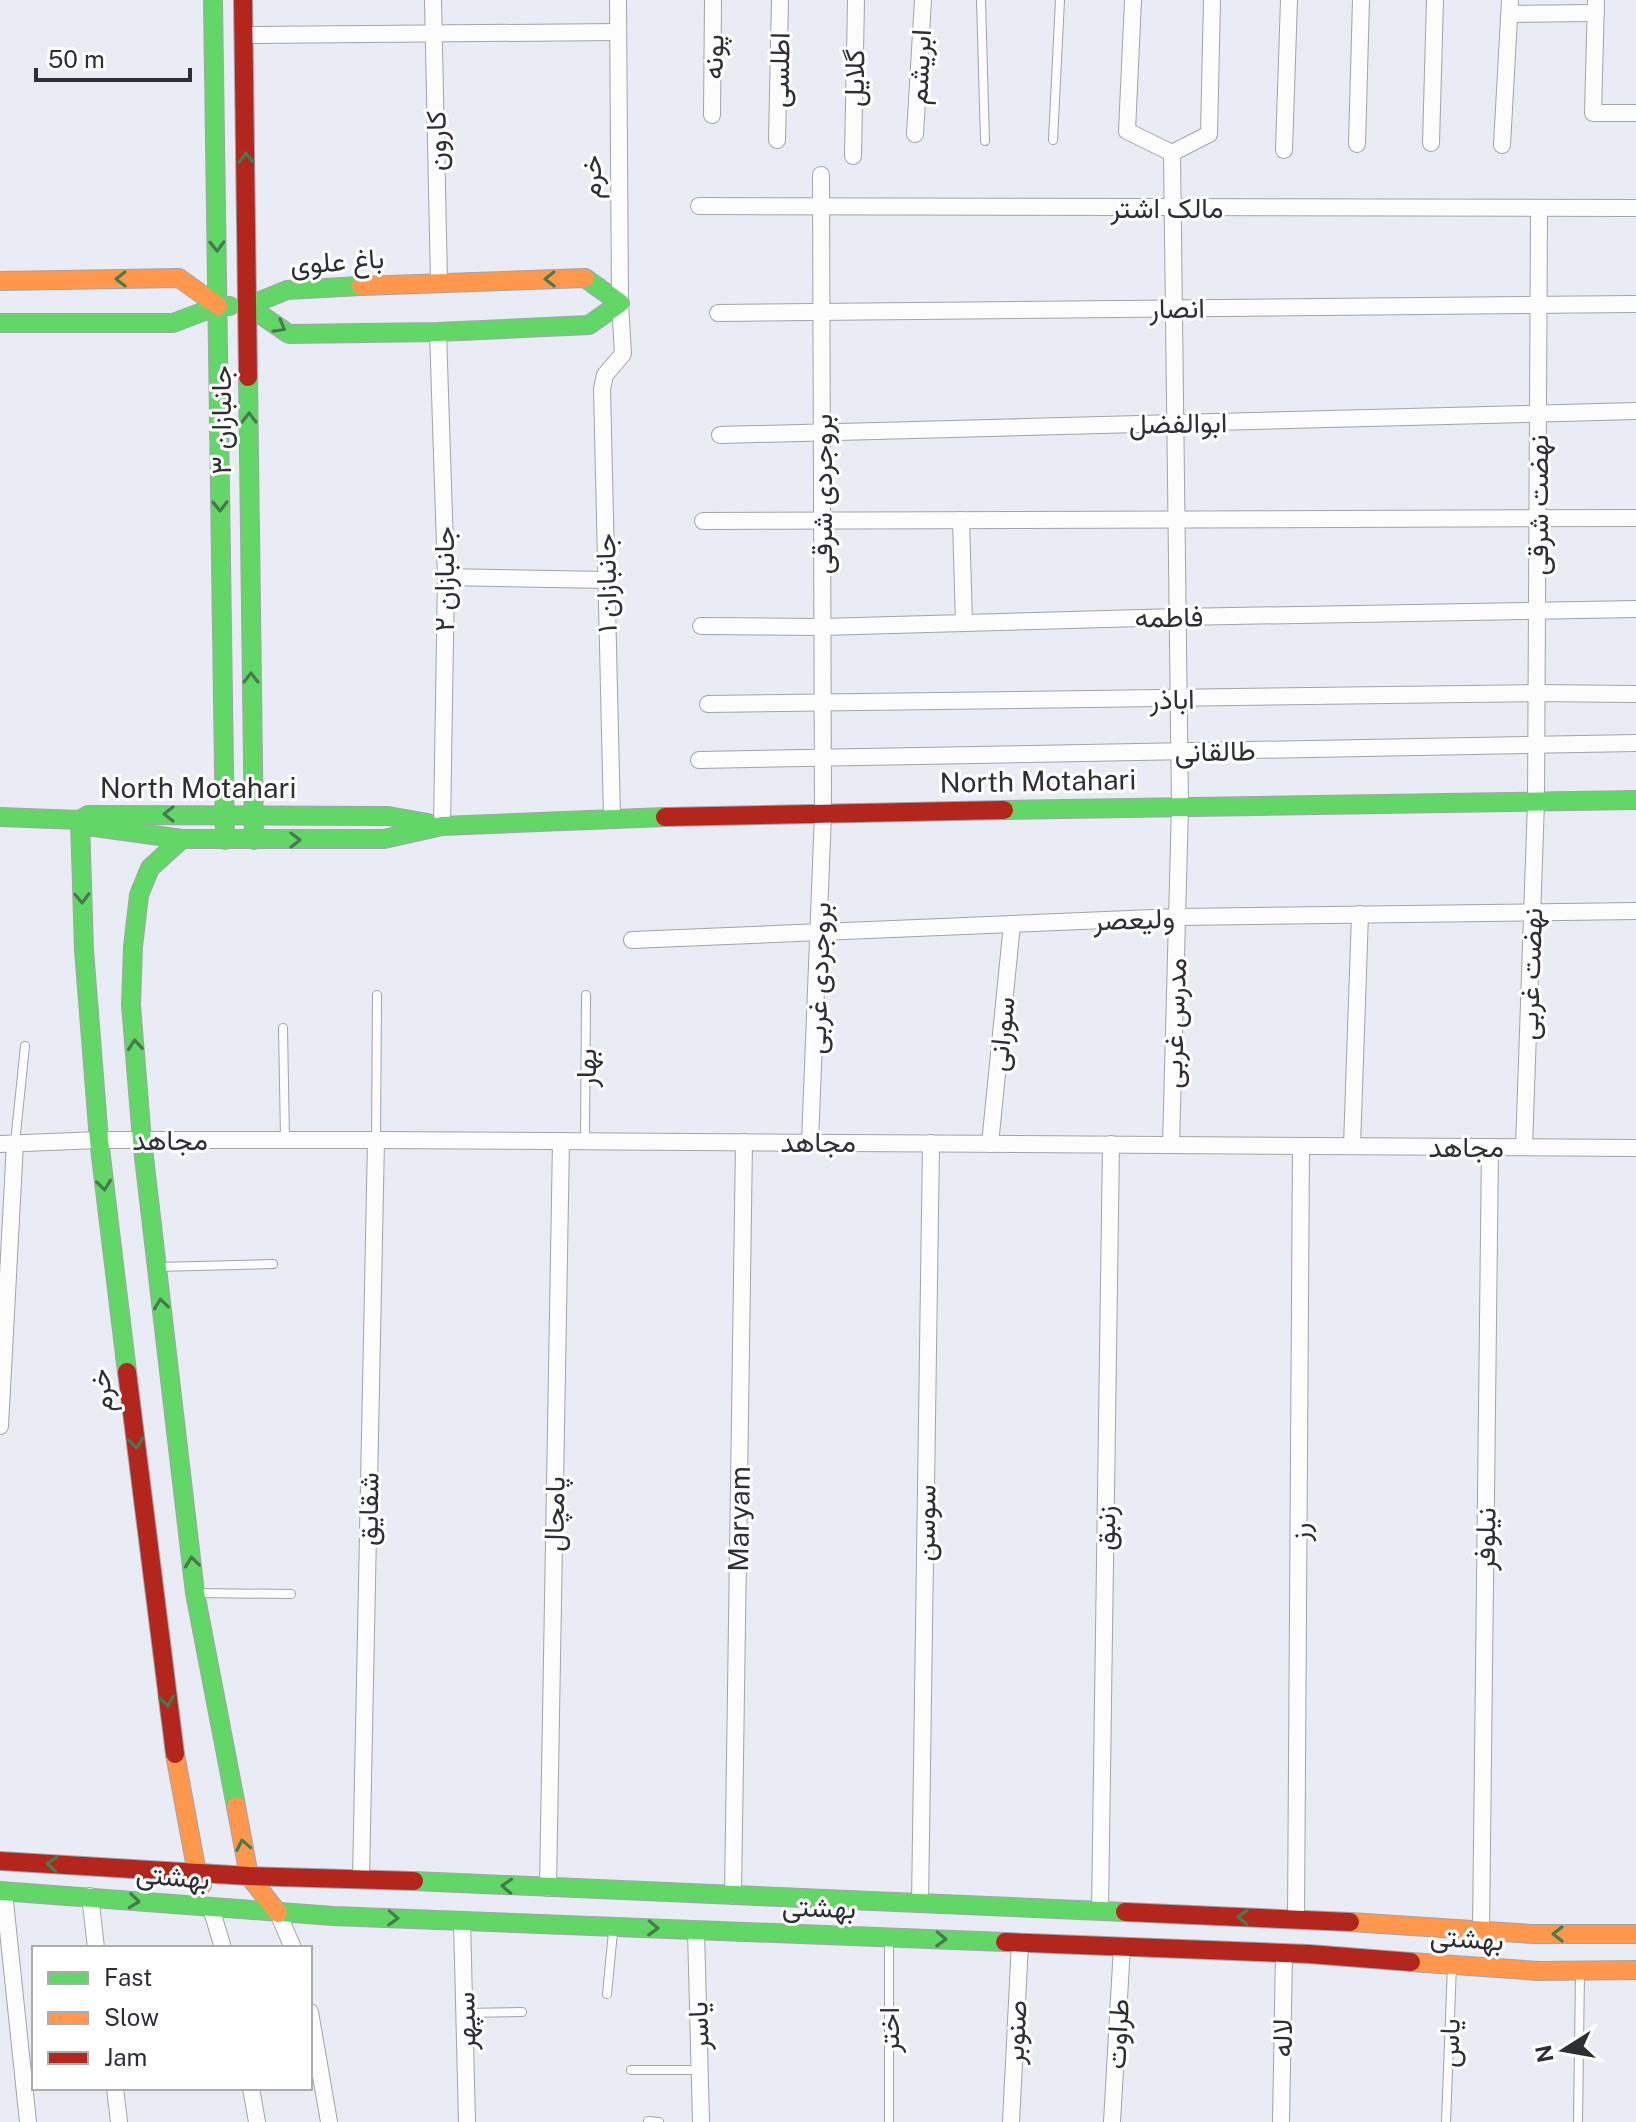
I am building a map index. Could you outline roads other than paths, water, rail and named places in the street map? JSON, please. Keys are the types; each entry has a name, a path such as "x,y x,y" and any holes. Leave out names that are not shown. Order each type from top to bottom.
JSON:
{"street":[{"name":"جانبازان ۳","path":"213,0 225,840"},
{"name":"جانبازان ۳","path":"243,0 251,814 254,840"},
{"name":"کارون","path":"433,0 439,282"},
{"name":"خرم","path":"618,0 623,354"},
{"name":"پونه","path":"712,115 713,0"},
{"name":"اطلسی","path":"777,140 780,0"},
{"name":"گلایل","path":"853,156 856,0"},
{"name":"ابریشم","path":"915,134 923,0"},
{"path":"1133,0 1127,131 1172,153 1209,134 1212,0"},
{"path":"1284,150 1289,0"},
{"path":"1357,144 1361,0"},
{"path":"1431,143 1435,0"},
{"path":"1502,145 1510,7 1596,7 1593,113 1636,113"},
{"path":"244,35 618,32"},
{"name":"مدرس غربی","path":"1171,1145 1180,806 1172,153"},
{"name":"بروجردی شرقی","path":"821,175 823,814"},
{"name":"مالک اشتر","path":"699,206 1636,208"},
{"name":"نهضت شرقی","path":"1536,802 1539,209"},
{"path":"0,281 179,278 218,306"},
{"name":"باغ علوی","path":"248,306 287,290 585,278 620,303"},
{"path":"0,323 173,323 218,306 248,306 289,334 438,332 589,325 620,303"},
{"name":"انصار","path":"718,313 1636,304"},
{"name":"جانبازان ۲","path":"438,332 446,577 442,826"},
{"name":"جانبازان ۱","path":"612,818 602,389 605,375 623,354"},
{"name":"ابوالفضل","path":"720,435 1636,411"},
{"path":"703,521 1636,518"},
{"path":"961,520 964,623"},
{"path":"446,577 606,580"},
{"name":"فاطمه","path":"701,626 822,627 1636,609"},
{"name":"اباذر","path":"708,704 1636,694"},
{"path":"223,716 251,716"},
{"name":"طالقانی","path":"699,760 1636,743"},
{"name":"North Motahari","path":"442,826 388,816 88,815 80,820 87,826 182,839 384,839 442,826 612,818 1636,800"},
{"name":"نهضت غربی","path":"1524,1147 1536,802"},
{"name":"بروجردی غربی","path":"810,1142 823,814"},
{"path":"0,817 80,820"},
{"name":"خرم","path":"80,820 84,950 99,1140 169,1721 197,1873 222,1946"},
{"path":"182,839 150,868 139,895 131,1005 142,1140 195,1593 249,1876 278,1913 292,1946"},
{"name":"ولیعصر","path":"632,940 1177,917 1636,911"},
{"path":"1352,1146 1360,914"},
{"name":"سورانی","path":"990,1144 1012,924"},
{"name":"مجاهد","path":"7,1144 99,1140 376,1140 1636,1148"},
{"name":"شقایق","path":"361,1878 376,1140"},
{"name":"پامچال","path":"548,1888 561,1141"},
{"name":"Maryam","path":"733,1896 744,1142"},
{"name":"سوسن","path":"920,1904 931,1143"},
{"path":"0,1426 7,1144"},
{"name":"زنبق","path":"1100,1911 1111,1144"},
{"name":"رز","path":"1296,1919 1301,1146"},
{"name":"نیلوفر","path":"1481,1931 1490,1147"},
{"name":"بهشتی","path":"0,1861 249,1876 361,1878 1296,1919 1533,1934 1636,1934"},
{"path":"2,1892 28,2122"},
{"name":"بهشتی","path":"2,1892 90,1896 278,1913 1284,1953 1539,1971 1636,1970"},
{"path":"90,1896 96,1946"},
{"name":"سپهر","path":"462,1920 467,2122"},
{"name":"یاسر","path":"696,1930 701,2122"},
{"name":"صنوبر","path":"1011,2122 1020,1942"},
{"name":"طراوت","path":"1112,2122 1122,1946"},
{"name":"لاله","path":"1281,2122 1284,1953"},
{"path":"312,2024 329,2122"},
{"path":"115,2090 119,2122"},
{"path":"251,2090 257,2122"}],"lane":[{"path":"981,0 985,141"},
{"path":"1053,140 1060,0"},
{"path":"376,1140 377,995"},
{"name":"بهار","path":"585,1141 586,995"},
{"path":"283,1028 285,1140"},
{"path":"7,1144 25,1046"},
{"path":"157,1267 273,1264"},
{"path":"195,1593 291,1594"},
{"path":"607,1994 613,1927"},
{"name":"اختر","path":"889,1938 889,2122"},
{"name":"یاس","path":"1446,2122 1452,1965"},
{"path":"1578,2122 1580,1971"},
{"path":"465,2013 522,2012"},
{"path":"631,2070 699,2070"},
{"path":"648,2121 659,2122"}]}
